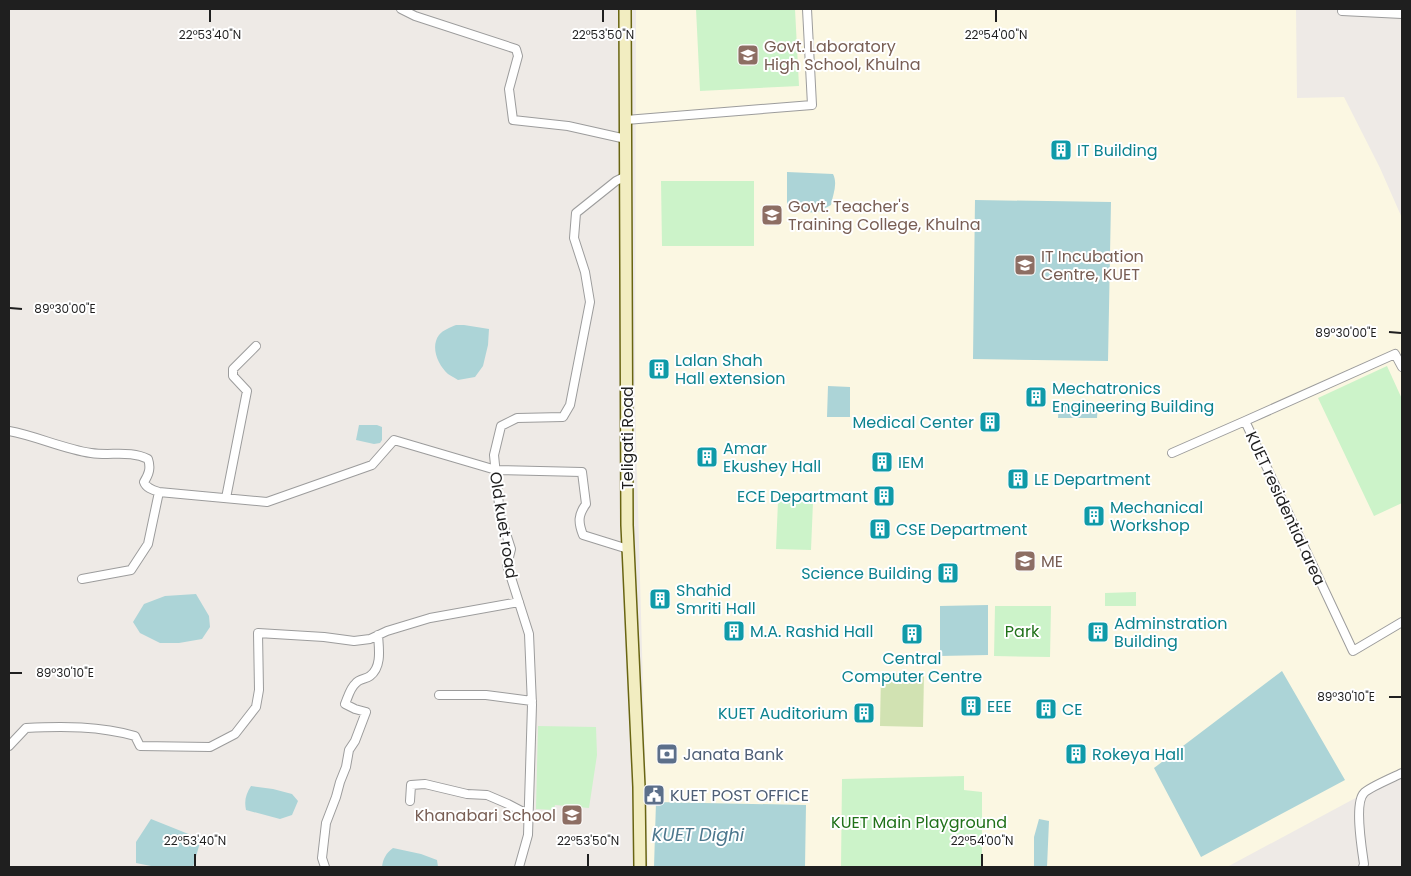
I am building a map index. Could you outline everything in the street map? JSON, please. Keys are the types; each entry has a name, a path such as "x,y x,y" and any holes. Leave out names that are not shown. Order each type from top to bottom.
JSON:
{"main road":[{"name":"Teligati Road","path":"625,9 628,549 639,787 640,867"}],"street":[{"path":"401,9 415,16 516,49 518,56 509,89 513,120 568,126 626,139"},
{"path":"626,120 812,105 807,9"},
{"path":"1342,11 1402,14"},
{"name":"Old kuet road","path":"519,867 528,836 529,814 532,700 529,634 507,565 511,549 500,515 494,455 501,426 517,418 563,417 570,405 590,302 585,272 574,238 576,213 616,181 626,176"},
{"path":"226,498 248,391 233,376 232,369 256,346"},
{"name":"KUET residential area","path":"1402,367 1395,354 1245,421 1353,651 1402,622"},
{"path":"1172,452 1245,421"},
{"path":"9,431 92,453 141,456 148,459 150,465 144,484 159,492 267,502 372,465 394,440 496,470 582,472 586,504 580,512 579,525 583,535 628,549"},
{"path":"82,579 131,570 148,544 159,492"},
{"path":"9,746 26,728 72,727 116,730 135,736 140,746 210,747 235,734 256,707 259,690 258,634 324,637 354,641 370,639 387,631 430,618 519,602"},
{"path":"326,867 322,858 326,823 346,767 349,750 360,730 366,712 345,704 356,681 369,677 377,668 378,635"},
{"path":"438,695 486,695 532,700"},
{"path":"1363,867 1359,812 1360,799 1364,793 1402,773"},
{"path":"410,801 411,785 425,784 467,794 487,795 529,814"}],"shaded area":[{"path":"636,9 1296,9 1297,98 1344,97 1380,168 1402,218 1402,773 1227,867 648,867 635,399"}],"green space":[{"path":"696,9 795,9 799,86 700,91"},
{"path":"661,181 754,181 754,246 662,246"},
{"path":"1387,366 1402,399 1402,503 1374,516 1318,398"},
{"path":"778,501 813,502 811,550 776,549"},
{"path":"1136,592 1136,606 1105,606 1105,593"},
{"name":"Park","path":"995,606 1051,606 1050,657 994,656"},
{"path":"881,673 924,674 923,727 880,726"},
{"path":"538,726 596,727 597,755 589,808 555,805 554,810 536,809"},
{"name":"KUET Main Playground","path":"964,776 964,790 982,792 982,867 841,867 842,779"}],"water":[{"path":"787,172 833,174 835,185 831,205 816,213 787,209"},
{"path":"975,200 1111,202 1108,361 973,359"},
{"path":"456,325 489,329 488,345 483,366 475,377 458,380 444,370 436,356 435,345 439,335"},
{"path":"828,386 850,387 850,417 827,417"},
{"path":"1059,403 1098,404 1097,418 1058,418"},
{"path":"359,425 377,425 382,427 382,440 380,443 374,444 356,440"},
{"path":"196,594 209,616 210,627 202,639 179,643 160,643 140,633 133,622 144,604 165,596"},
{"path":"988,605 988,655 940,656 940,606"},
{"path":"1282,671 1345,780 1201,857 1154,768"},
{"path":"251,786 292,794 298,801 292,815 280,819 246,810 246,797"},
{"name":"KUET Dighi","path":"656,802 806,805 805,867 654,867"},
{"path":"151,819 201,839 193,867 156,867 136,863 136,842"},
{"path":"1039,819 1049,821 1047,867 1034,867 1034,837"},
{"path":"393,848 421,854 437,860 438,867 382,867 385,856"}],"place":[{"name":"Govt. Laboratory High School, Khulna","path":"748,55"},
{"name":"IT Building","path":"1061,150"},
{"name":"Govt. Teacher's Training College, Khulna","path":"772,215"},
{"name":"IT Incubation Centre, KUET","path":"1025,265"},
{"name":"Lalan Shah Hall extension","path":"659,369"},
{"name":"Mechatronics Engineering Building","path":"1036,397"},
{"name":"Medical Center","path":"990,422"},
{"name":"Amar Ekushey Hall","path":"707,457"},
{"name":"IEM","path":"882,462"},
{"name":"LE Department","path":"1018,479"},
{"name":"ECE Departmant","path":"884,496"},
{"name":"Mechanical Workshop","path":"1094,516"},
{"name":"CSE Department","path":"880,529"},
{"name":"ME","path":"1025,561"},
{"name":"Science Building","path":"948,573"},
{"name":"Shahid Smriti Hall","path":"660,599"},
{"name":"M.A. Rashid Hall","path":"734,631"},
{"name":"Adminstration Building","path":"1098,632"},
{"name":"Central Computer Centre","path":"912,634"},
{"name":"EEE","path":"971,706"},
{"name":"CE","path":"1046,709"},
{"name":"KUET Auditorium","path":"864,713"},
{"name":"Janata Bank","path":"667,754"},
{"name":"Rokeya Hall","path":"1076,754"},
{"name":"KUET POST OFFICE","path":"654,795"},
{"name":"Khanabari School","path":"572,815"}]}
